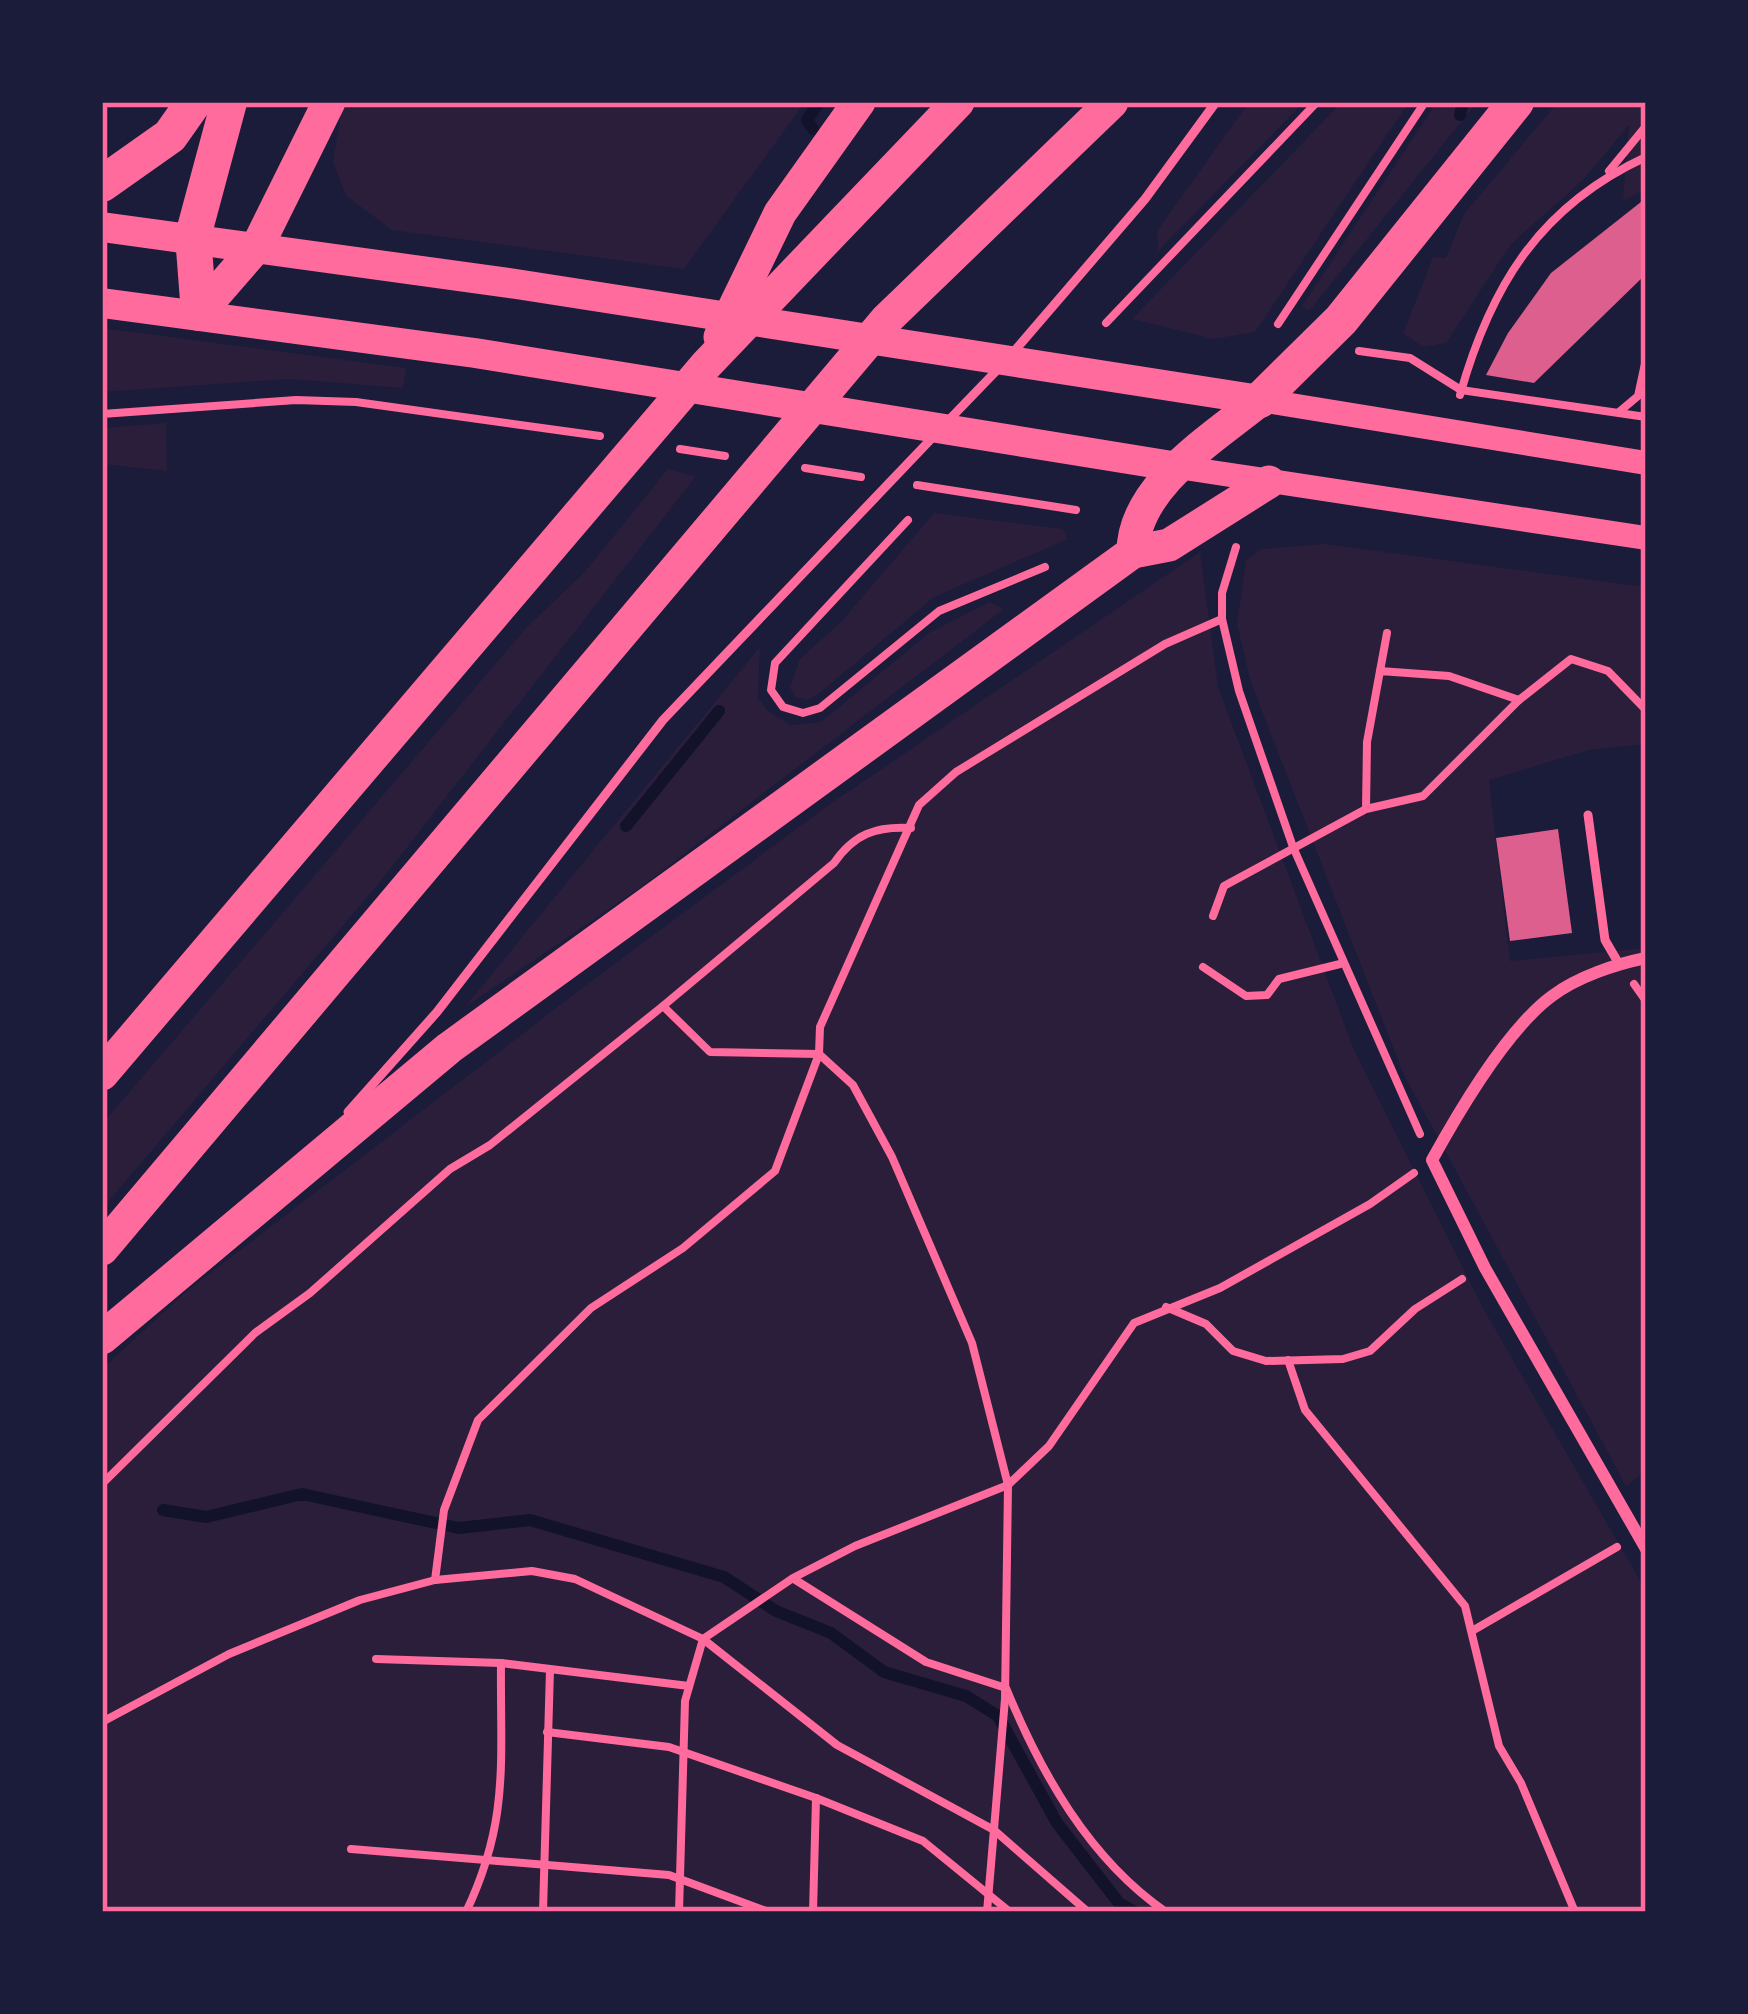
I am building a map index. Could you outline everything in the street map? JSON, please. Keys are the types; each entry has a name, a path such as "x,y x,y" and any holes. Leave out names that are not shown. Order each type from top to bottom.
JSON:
{"highway":[{"path":"102,184 170,136 194,102"},
{"path":"199,313 193,236 230,102"},
{"path":"199,313 258,245 329,102"},
{"path":"706,365 780,213 859,102"},
{"path":"102,1074 706,365 958,102"},
{"path":"102,1250 886,320 1112,102"},
{"path":"1133,552 1142,517 1178,467 1318,346 1516,102"},
{"path":"102,1338 292,1174 449,1048 1133,552 1169,544 1269,482"}],"main road":[{"path":"102,227 536,287 1646,464"},
{"path":"102,303 475,352 1124,460 1646,538"}],"street":[{"path":"1646,958 1619,964 1552,996 1465,1101 1432,1160 1485,1268 1646,1549"}],"lane":[{"path":"292,1174 437,1012 663,720 1004,362 1145,200 1216,102"},
{"path":"1588,815 1605,940 1619,964"}],"path":[{"path":"1106,323 1318,102"},
{"path":"1425,102 1278,324 1318,346 1410,358 1461,390 1646,417"},
{"path":"1461,390 1500,285 1547,223 1606,176 1646,126"},
{"path":"1606,176 1646,157"},
{"path":"1617,413 1638,396 1646,358"},
{"path":"102,414 296,400 426,409"},
{"path":"908,520 775,663 771,691 783,707 803,712 820,708 939,611 1056,562"},
{"path":"679,1912 683,1754 689,1686 703,1639 793,1578 855,1546 1008,1485 1049,1446 1134,1323 1220,1288 1370,1204 1432,1160 1340,964 1293,847 1240,691 1222,620 1229,562 1243,532"},
{"path":"435,1580 444,1510 478,1420 591,1308 683,1248 775,1171 819,1054 820,1027 919,805 956,772 1165,644 1222,620"},
{"path":"1366,809 1367,742 1387,633"},
{"path":"1213,916 1224,886 1366,809 1424,796 1519,700 1571,659 1608,671 1646,710"},
{"path":"1379,670 1449,676 1519,700"},
{"path":"102,1484 255,1333 310,1293 450,1169 490,1145 663,1006 834,863 850,840 885,826 911,828"},
{"path":"1203,967 1246,996 1267,995 1279,979 1340,964"},
{"path":"663,1006 710,1052 819,1054 854,1085 892,1156 972,1343 1008,1485 1005,1694 987,1912"},
{"path":"1166,1307 1207,1324 1233,1351 1266,1361 1343,1359 1370,1351 1415,1309 1485,1268"},
{"path":"1288,1360 1305,1410 1465,1606 1499,1746 1521,1783 1575,1912"},
{"path":"1472,1631 1638,1535"},
{"path":"102,1722 229,1654 360,1600 435,1580 532,1571 575,1579 703,1639 837,1745 994,1830 1088,1912"},
{"path":"793,1578 926,1662 1005,1694 1072,1816 1136,1892 1166,1912"},
{"path":"376,1659 501,1663 689,1686"},
{"path":"466,1912 491,1858 499,1824 501,1663"},
{"path":"543,1912 550,1670"},
{"path":"548,1732 683,1754 815,1798 923,1841 1010,1912"},
{"path":"813,1912 815,1798"},
{"path":"351,1849 669,1875 769,1912"}],"shaded area":[{"path":"343,102 805,102 684,269 392,230 346,196 333,162"},
{"path":"1249,102 1304,102 1158,251 1157,231"},
{"path":"1342,102 1409,102 1255,332 1214,339 1132,319"},
{"path":"1437,102 1477,102 1309,311 1302,306"},
{"path":"1558,102 1646,102 1646,189 1623,201 1629,125 1583,180 1511,244 1446,343 1423,347 1403,333 1433,257 1446,258 1464,214"},
{"path":"102,328 406,368 403,388 289,379 102,392"},
{"path":"166,423 167,471 102,464 102,428"},
{"path":"668,469 696,476 380,882 102,1209 102,1124 527,627 582,575"},
{"path":"934,513 1063,529 1068,539 934,597 822,691 808,700 796,697 790,688 800,659 841,622"},
{"path":"1325,544 1646,587 1646,744 1589,750 1489,780 1510,961 1646,948 1646,1471 1626,1486 1403,1073 1251,683 1237,624 1246,561 1261,549"},
{"path":"1200,552 1218,687 1354,1050 1483,1308 1646,1591 1646,1912 102,1912 102,1369 188,1290 585,986 823,809"},
{"path":"989,602 1004,609 637,890 464,1008 760,647 758,698 768,711 791,725 821,722 929,633"}],"building":[{"path":"1646,198 1646,274 1534,383 1486,375 1508,333 1551,273"},
{"path":"1558,829 1572,933 1510,941 1496,838"}],"waterway":[{"path":"813,129 807,120 819,102"},
{"path":"1460,115 1463,102"},
{"path":"626,826 719,711"},
{"path":"163,1510 206,1517 302,1494 459,1528 530,1520 724,1577 776,1611 831,1633 884,1672 966,1696 998,1716 1057,1823 1119,1903 1135,1912"}]}
